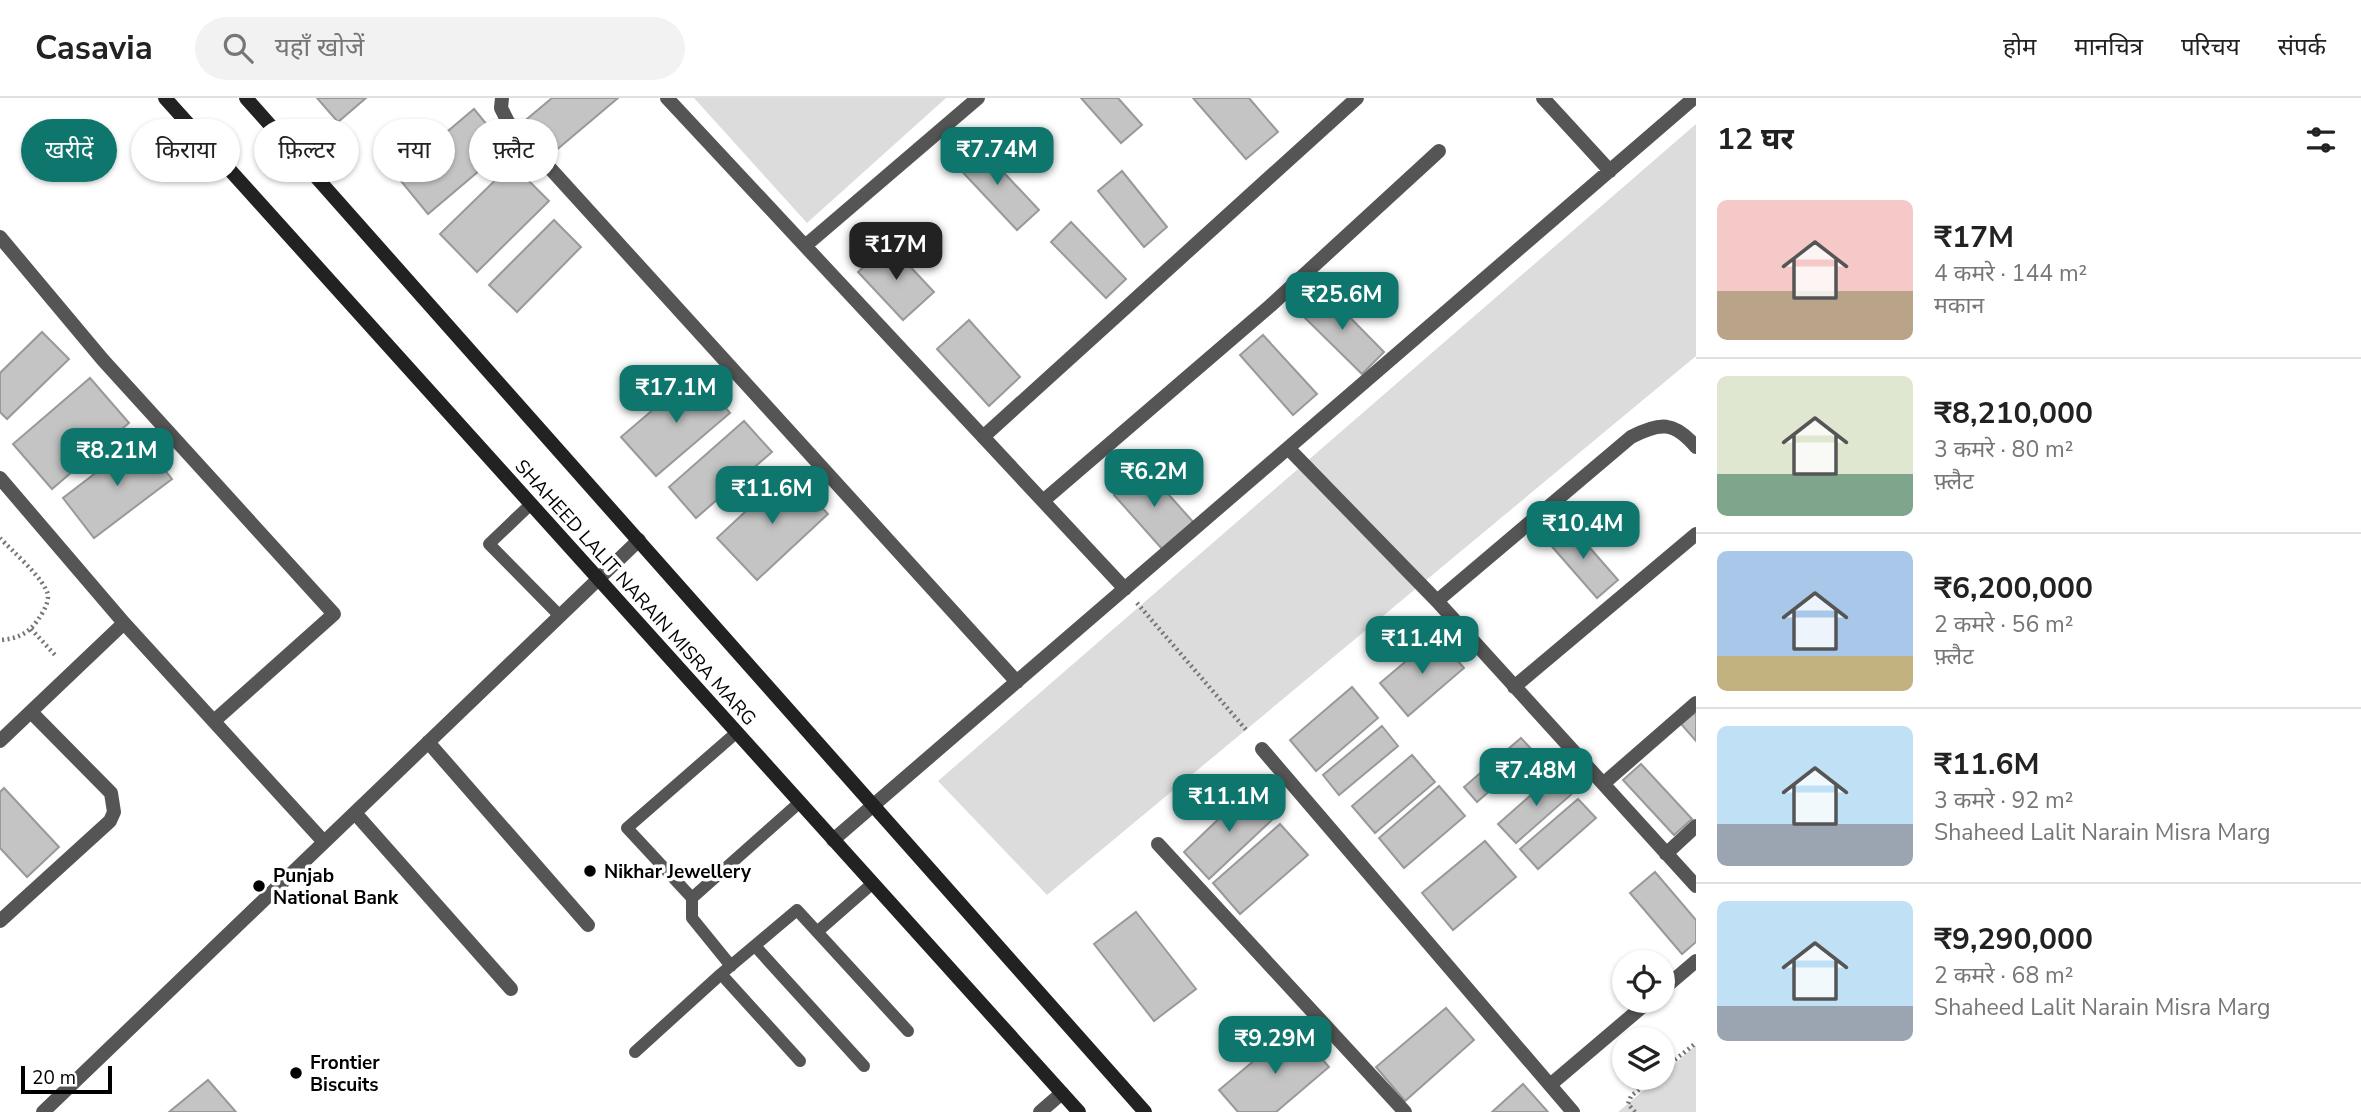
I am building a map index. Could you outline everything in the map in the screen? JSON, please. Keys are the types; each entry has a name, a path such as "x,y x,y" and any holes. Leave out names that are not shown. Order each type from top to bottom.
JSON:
{"street":[{"name":"SHAHEED LALIT NARAIN MISRA MARG","path":"165,98 1079,1112"},
{"name":"SHAHEED LALIT NARAIN MISRA MARG","path":"246,98 1145,1112"},
{"path":"502,98 501,108 508,122 1017,682"},
{"path":"667,98 1125,589"},
{"path":"805,246 978,98"},
{"path":"983,437 1357,98"},
{"path":"1543,98 1610,171"},
{"path":"834,840 1694,98"},
{"path":"1043,501 1270,306 1439,150"},
{"path":"0,237 103,360 334,614 214,721"},
{"path":"1437,601 1631,437 1648,428 1668,426 1685,435 1696,447"},
{"path":"1288,448 1437,601 1696,886"},
{"path":"0,478 124,623 324,842"},
{"path":"1514,687 1696,534"},
{"path":"43,1112 639,540"},
{"path":"0,741 124,623"},
{"path":"1602,784 1696,703"},
{"path":"0,921 110,821 114,812 111,793 31,712"},
{"path":"428,742 588,925"},
{"path":"1262,749 1573,1112"},
{"path":"355,813 511,989"},
{"path":"1666,853 1696,826"},
{"path":"1157,844 1405,1112"},
{"path":"1675,979 1696,961"},
{"path":"1550,1085 1635,1013"},
{"path":"1040,1112 1062,1093"}],"lane":[{"path":"531,504 489,544 560,616"},
{"path":"736,733 627,828 692,898 692,918 726,970 800,1061"},
{"path":"692,898 799,803"},
{"path":"817,932 873,884"},
{"path":"635,1052 797,910 908,1031"},
{"path":"755,946 863,1066"}],"path":[{"path":"0,538 44,585 48,599 31,629 21,636 0,640"},
{"path":"1125,589 1262,749"},
{"path":"31,629 72,673"},
{"path":"1675,1060 1696,1043"},
{"path":"1635,1112 1628,1104 1631,1096 1638,1090"}],"shaded area":[{"path":"694,98 946,98 807,223"},
{"path":"1696,124 1696,356 1047,895 938,781"},
{"path":"1696,1045 1696,1112 1618,1112 1644,1090 1675,1090 1675,1063"}],"building":[{"path":"317,98 366,98 342,119 335,119"},
{"path":"552,98 618,98 558,149 558,119 527,119"},
{"path":"1081,98 1118,98 1142,125 1121,143"},
{"path":"1193,98 1249,98 1278,132 1246,159"},
{"path":"474,109 482,119 469,119 469,179 428,214 402,182 455,182 455,125"},
{"path":"976,143 1039,210 1017,230 955,164"},
{"path":"1122,171 1167,227 1144,247 1098,191"},
{"path":"493,182 530,182 549,201 477,272 440,234"},
{"path":"554,220 581,247 517,312 489,285"},
{"path":"1071,222 1126,279 1106,298 1051,242"},
{"path":"889,244 934,292 903,320 858,272"},
{"path":"1323,290 1384,352 1362,374 1300,313"},
{"path":"969,320 1020,377 989,406 937,349"},
{"path":"42,332 69,359 7,419 0,412 0,373"},
{"path":"1263,335 1317,394 1293,415 1240,355"},
{"path":"696,373 730,413 656,476 621,437"},
{"path":"90,378 129,423 52,489 13,444"},
{"path":"744,421 772,452 696,518 669,487"},
{"path":"140,439 172,479 94,538 63,498"},
{"path":"1145,468 1194,523 1163,550 1114,495"},
{"path":"788,472 828,514 757,580 717,538"},
{"path":"1569,524 1618,580 1597,598 1548,542"},
{"path":"1436,636 1464,668 1408,716 1380,683"},
{"path":"1352,687 1378,718 1316,771 1290,740"},
{"path":"1696,712 1696,741 1681,724"},
{"path":"1382,726 1398,746 1339,795 1323,775"},
{"path":"1521,738 1534,752 1477,802 1464,787"},
{"path":"1412,755 1435,782 1375,833 1352,806"},
{"path":"1641,764 1692,819 1674,835 1623,780"},
{"path":"1557,772 1574,792 1516,843 1498,824"},
{"path":"1439,786 1465,816 1404,868 1379,838"},
{"path":"4,788 59,847 27,877 0,848 0,792"},
{"path":"1249,790 1275,817 1209,879 1184,852"},
{"path":"1578,799 1596,818 1538,869 1520,849"},
{"path":"1280,824 1308,855 1240,914 1213,883"},
{"path":"1485,841 1516,877 1453,930 1422,893"},
{"path":"1655,872 1696,920 1696,942 1682,954 1630,893"},
{"path":"1136,912 1196,989 1154,1021 1094,944"},
{"path":"1446,1008 1474,1040 1405,1101 1376,1067"},
{"path":"1294,1027 1329,1067 1276,1112 1238,1112 1219,1090"},
{"path":"208,1080 236,1112 169,1112"},
{"path":"1523,1084 1548,1112 1492,1112"}],"place":[{"name":"Nikhar Jewellery","path":"590,871"},
{"name":"Punjab National Bank","path":"259,886"},
{"name":"Frontier Biscuits","path":"296,1073"}]}
